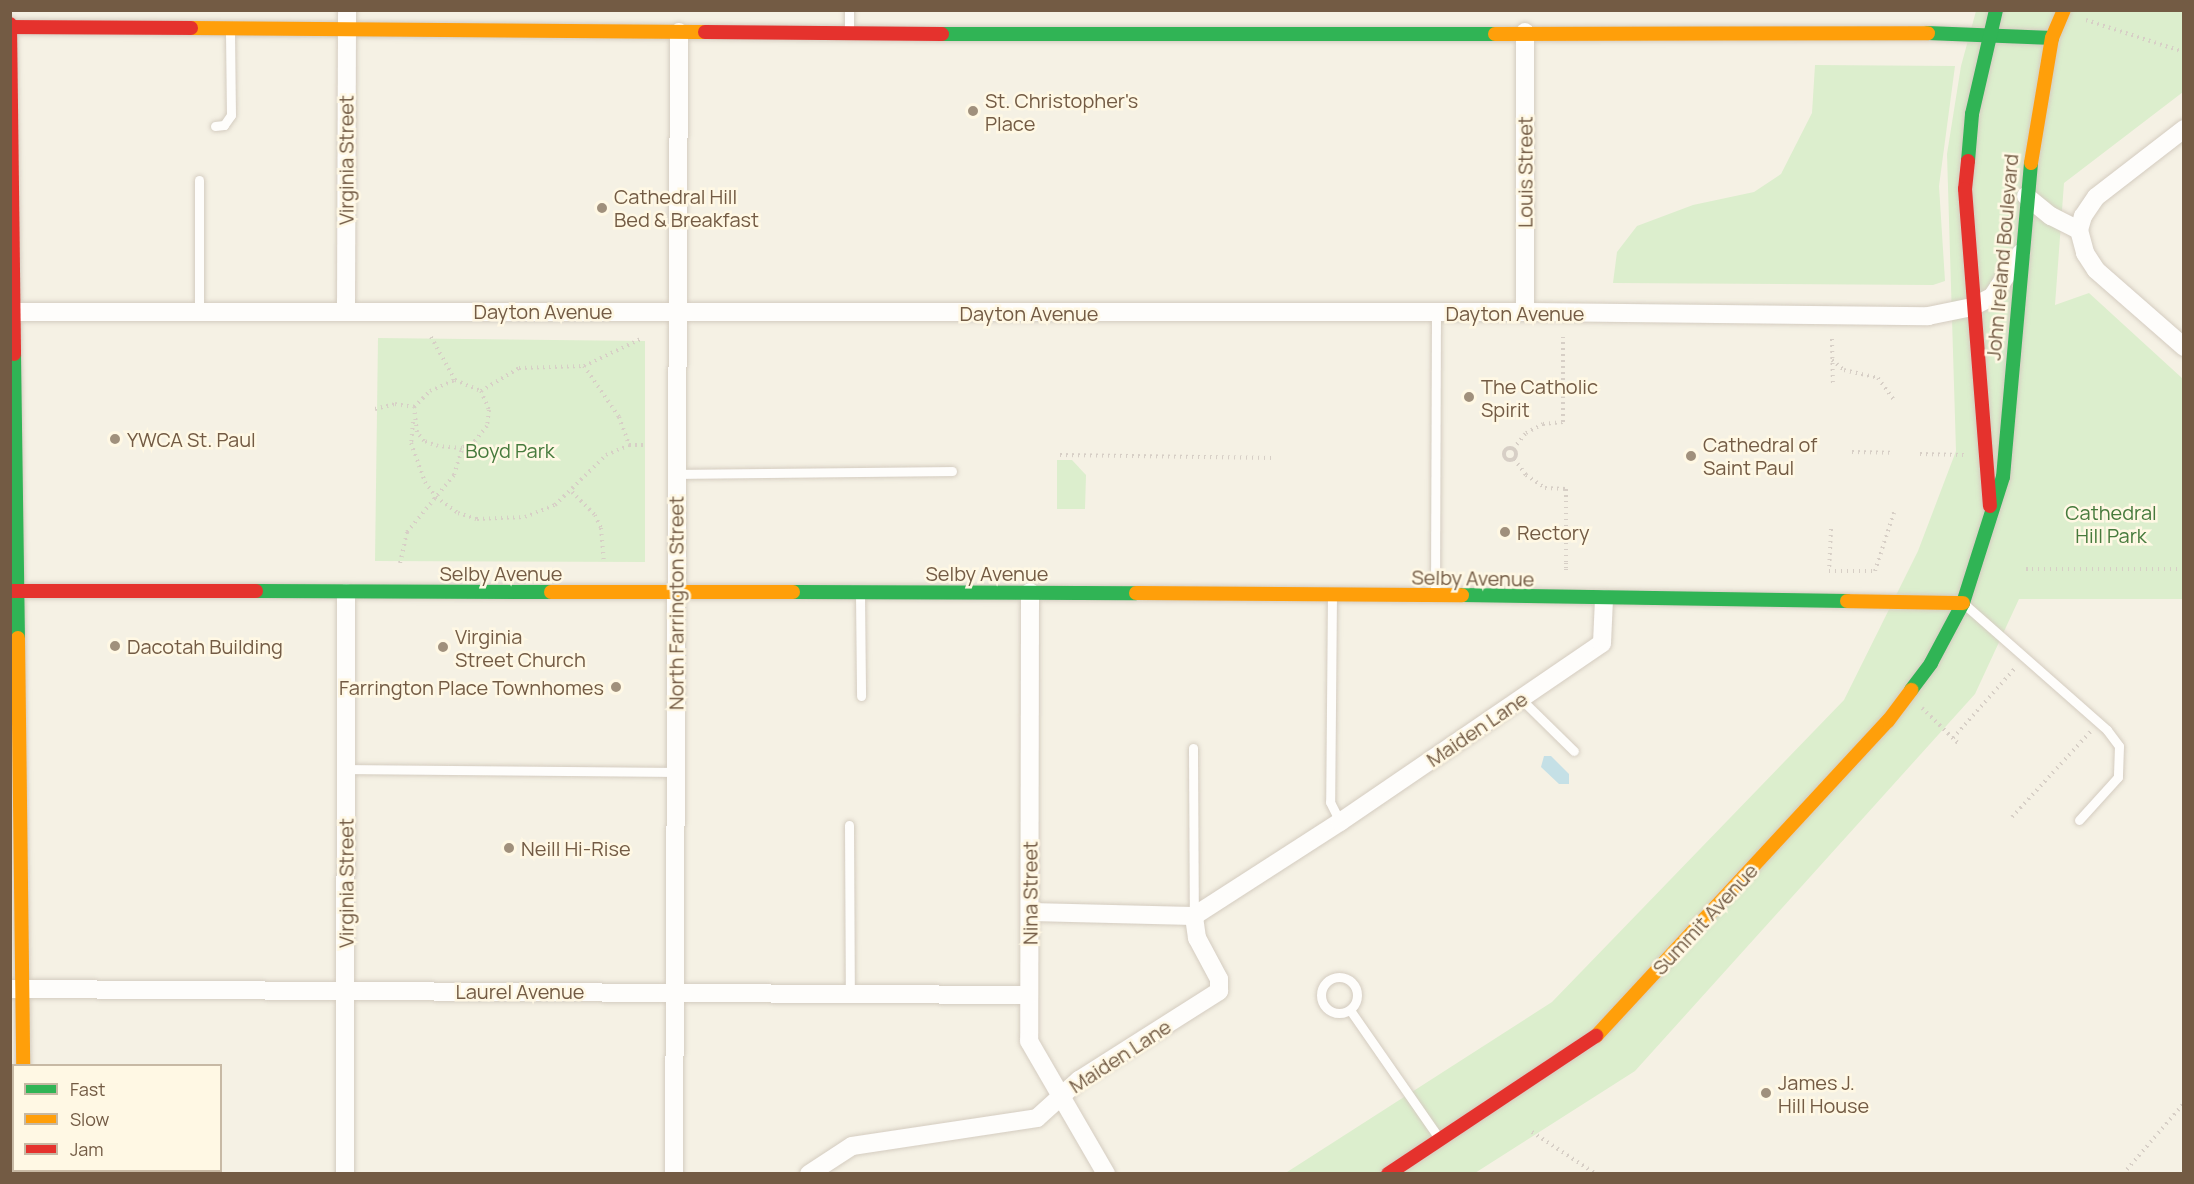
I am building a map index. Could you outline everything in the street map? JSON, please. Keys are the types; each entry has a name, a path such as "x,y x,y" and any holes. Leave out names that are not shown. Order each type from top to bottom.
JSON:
{"street":[{"name":"Virginia Street","path":"346,10 346,310"},
{"name":"John Ireland Boulevard","path":"1990,509 1972,307 1965,189 1972,114 1996,10"},
{"name":"John Ireland Boulevard","path":"1963,603 1990,509 2003,477 2026,196 2052,38 2064,10"},
{"path":"23,1064 16,989 11,26 230,30 679,32 1989,33 2052,38"},
{"name":"North Farrington Street","path":"674,1173 675,311 679,32"},
{"name":"Louis Street","path":"1525,32 1525,312"},
{"path":"2184,129 2096,197 2082,216 2079,230 2085,253 2096,270 2184,347"},
{"path":"2026,196 2051,216 2079,230"},
{"name":"Dayton Avenue","path":"12,312 346,310 1525,312 1928,316 1972,307 1992,297 2021,253"},
{"name":"Selby Avenue","path":"14,591 1332,593 1435,597 1963,603"},
{"name":"Nina Street","path":"1030,592 1029,1041 1106,1173"},
{"name":"Virginia Street","path":"345,1173 346,593"},
{"name":"Maiden Lane","path":"809,1173 852,1146 1037,1118 1060,1096 1219,992 1219,979 1197,938 1194,916 1340,822 1602,643 1604,599"},
{"name":"Summit Avenue","path":"1388,1173 1595,1037 1881,729 1931,663 1963,603"},
{"path":"1030,912 1194,916"},
{"name":"Laurel Avenue","path":"16,989 674,991 1029,995"}],"lane":[{"path":"849,10 849,32"},
{"path":"215,126 224,125 231,115 230,30"},
{"path":"199,180 199,311"},
{"path":"1435,597 1436,313"},
{"path":"676,474 952,471"},
{"path":"860,592 861,696"},
{"path":"1332,593 1330,802 1340,822"},
{"path":"1963,603 2098,723 2119,746 2118,777 2079,820"},
{"path":"1521,699 1574,751"},
{"path":"1193,748 1194,916"},
{"path":"345,769 674,772"},
{"path":"849,825 850,993"},
{"path":"1338,977 1353,984 1357,1000 1350,1010 1338,1014 1327,1009 1321,992 1327,981 1338,977"},
{"path":"1350,1010 1440,1140"}],"path":[{"path":"2086,20 2184,52"},
{"path":"413,422 424,441 462,448 475,441 487,426 489,410 481,391 455,380 431,336"},
{"path":"1515,459 1508,459 1504,454 1526,434 1543,424 1563,423 1563,337"},
{"path":"481,391 519,368 584,366 643,338"},
{"path":"1832,339 1833,385"},
{"path":"1832,360 1844,370 1878,378 1894,400"},
{"path":"584,366 619,417 629,445"},
{"path":"455,380 430,391 414,407 411,443 416,463 436,497 458,513 498,521 525,517 555,505 572,492 606,455 629,445 647,445"},
{"path":"375,409 395,404 414,407"},
{"path":"400,563 407,532 454,475 462,448"},
{"path":"1513,448 1515,459 1526,475 1545,488 1566,489 1566,559 1566,570 1566,560"},
{"path":"1852,452 1891,453"},
{"path":"1920,454 1964,455"},
{"path":"1060,455 1275,458"},
{"path":"572,492 595,515 601,528 604,563"},
{"path":"1831,529 1829,571 1875,571 1894,512"},
{"path":"2026,569 2184,569"},
{"path":"1953,738 2024,657"},
{"path":"1908,695 1960,745"},
{"path":"2012,818 2098,723"},
{"path":"2123,1173 2184,1103"},
{"path":"1532,1132 1596,1173"}],"green space":[{"name":"Cathedral Hill Park","path":"1976,11 2183,11 2183,92 2064,183 2055,305 2089,293 2183,379 2183,599 2019,599 1975,694 1635,1071 1475,1173 1284,1174 1552,1002 1844,700 1918,551 1956,451 1947,154 1961,66"},
{"path":"1815,65 1955,66 1939,186 1945,281 1933,285 1613,283 1617,252 1637,226 1693,205 1754,192 1781,174 1812,113"},
{"name":"Boyd Park","path":"378,338 645,341 645,562 375,561"},
{"path":"1057,460 1072,460 1086,475 1085,509 1057,509"}],"water":[{"path":"1544,756 1551,756 1569,774 1569,784 1559,784 1541,767"}],"traffic: fast":[{"path":"1968,161 1972,114 1996,10"},
{"path":"1928,33 2052,38"},
{"path":"942,34 1495,34"},
{"path":"1911,690 1931,663 1963,603 2003,477 2031,163"},
{"path":"14,354 18,638"},
{"path":"256,591 551,592"},
{"path":"793,592 1136,593"},
{"path":"1462,595 1847,601"}],"traffic: slow":[{"path":"2031,163 2052,38 2064,10"},
{"path":"191,28 705,32"},
{"path":"1495,34 1928,33"},
{"path":"551,592 793,592"},
{"path":"1136,593 1462,595"},
{"path":"1847,601 1963,603"},
{"path":"18,638 23,1064"},
{"path":"1596,1036 1888,721 1911,690"}],"traffic: jam":[{"path":"10,24 14,354"},
{"path":"10,27 191,28"},
{"path":"705,32 942,34"},
{"path":"1968,161 1965,189 1990,506"},
{"path":"10,591 256,591"},
{"path":"1388,1174 1596,1036"}],"place":[{"name":"St. Christopher's Place","path":"973,111"},
{"name":"Cathedral Hill Bed & Breakfast","path":"602,208"},
{"name":"The Catholic Spirit","path":"1469,397"},
{"name":"YWCA St. Paul","path":"115,439"},
{"name":"Cathedral of Saint Paul","path":"1691,456"},
{"name":"Rectory","path":"1505,532"},
{"name":"Dacotah Building","path":"115,646"},
{"name":"Virginia Street Church","path":"443,647"},
{"name":"Farrington Place Townhomes","path":"616,687"},
{"name":"Neill Hi-Rise","path":"509,848"},
{"name":"James J. Hill House","path":"1766,1093"}]}
